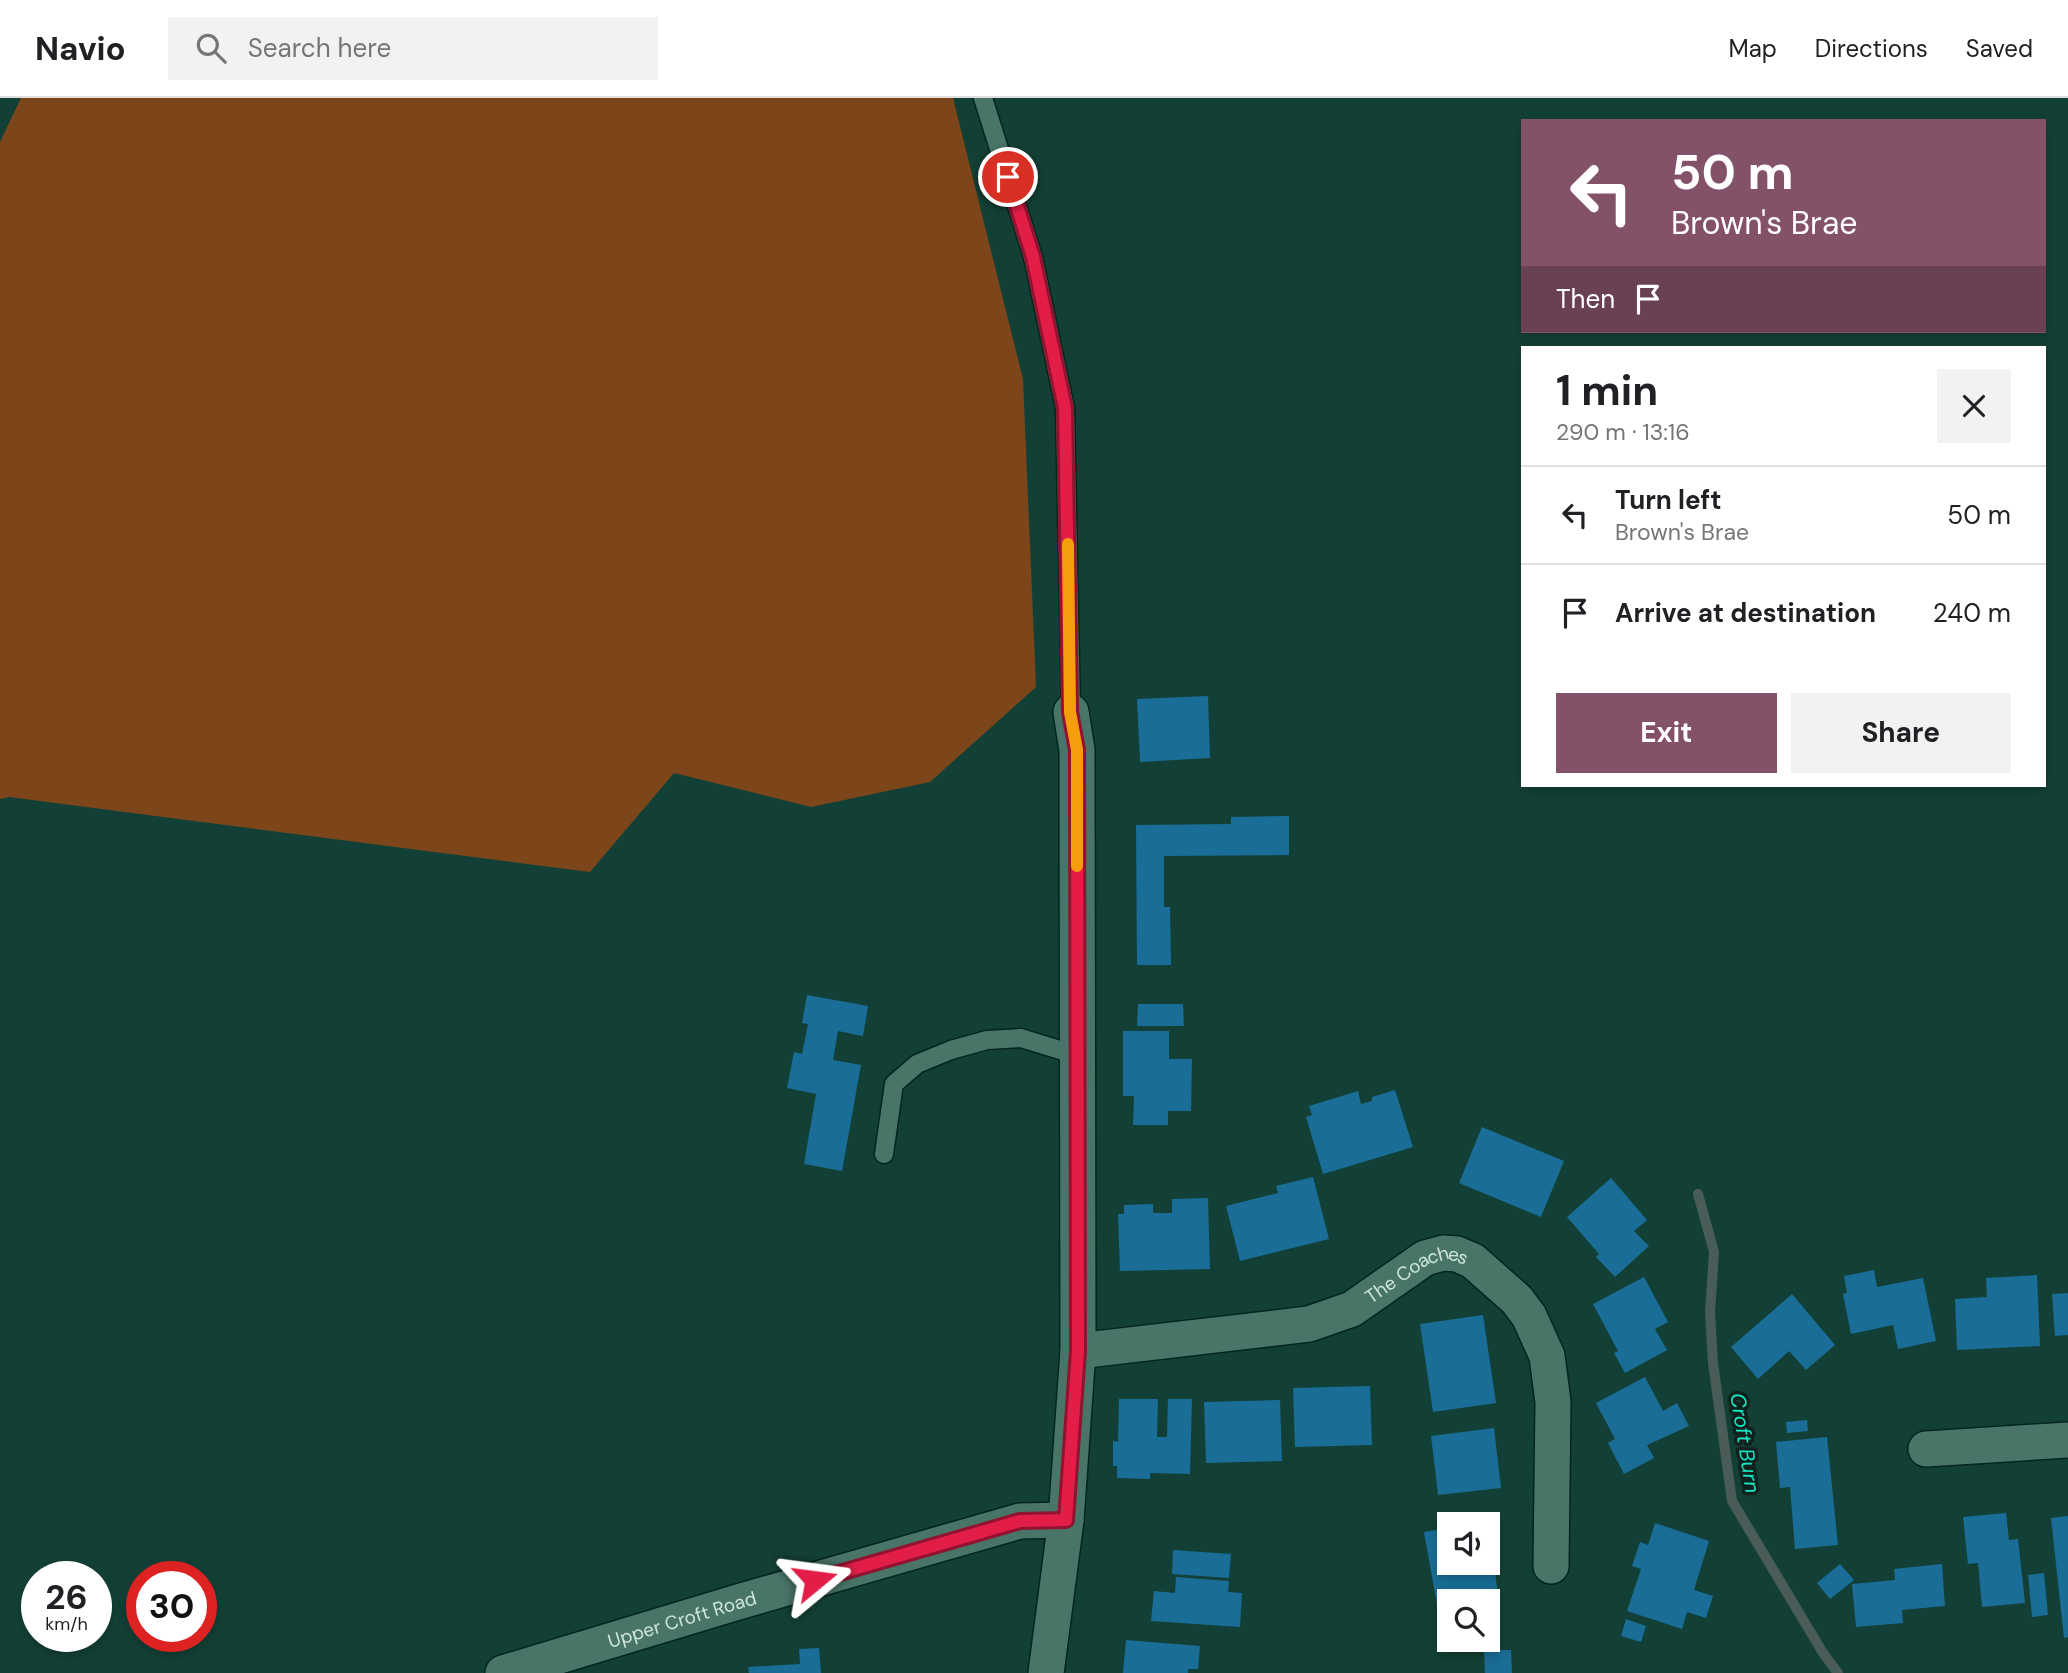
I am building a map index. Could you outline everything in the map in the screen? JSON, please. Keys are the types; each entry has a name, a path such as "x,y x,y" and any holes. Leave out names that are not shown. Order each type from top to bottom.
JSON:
{"street":[{"path":"1046,1673 1066,1520 1078,1351 1077,750 1070,712"},
{"name":"The Coaches","path":"1078,1351 1309,1324 1352,1309 1425,1258 1457,1254 1473,1261 1517,1300 1539,1334 1547,1356 1552,1402 1551,1566"},
{"path":"1926,1449 2068,1440"},
{"name":"Upper Croft Road","path":"503,1673 1020,1521 1066,1520"}],"lane":[{"path":"983,98 1033,257 1065,408 1070,712"},
{"path":"884,1154 894,1084 917,1065 951,1050 987,1040 1021,1038 1076,1055"}],"shaded area":[{"path":"21,98 953,98 1023,379 1036,687 930,782 811,807 674,773 590,872 9,797 0,799 0,142"}],"building":[{"path":"1208,696 1210,758 1140,762 1137,699"},
{"path":"1289,816 1289,855 1164,856 1164,907 1170,907 1171,965 1137,965 1136,825 1231,824 1231,817"},
{"path":"807,995 868,1006 863,1036 838,1031 833,1060 861,1065 842,1171 804,1164 816,1094 787,1088 794,1052 802,1054 808,1024 802,1023"},
{"path":"1138,1004 1183,1004 1184,1026 1137,1026"},
{"path":"1123,1031 1169,1031 1169,1059 1192,1059 1191,1111 1168,1111 1168,1125 1133,1125 1134,1096 1123,1096"},
{"path":"1395,1090 1413,1147 1323,1174 1306,1117 1312,1115 1309,1106 1358,1091 1361,1104 1372,1101 1372,1097"},
{"path":"1482,1127 1564,1161 1541,1217 1459,1183"},
{"path":"1313,1177 1329,1239 1240,1261 1226,1206 1278,1193 1276,1186"},
{"path":"1611,1178 1647,1220 1634,1231 1649,1246 1615,1277 1596,1257 1599,1254 1567,1217"},
{"path":"1208,1198 1210,1269 1120,1271 1118,1214 1124,1214 1124,1205 1153,1204 1153,1213 1172,1213 1172,1199"},
{"path":"1874,1270 1877,1287 1923,1278 1936,1341 1898,1349 1893,1325 1851,1334 1843,1294 1847,1293 1844,1276"},
{"path":"2037,1275 2040,1346 1957,1350 1955,1299 1987,1297 1986,1278"},
{"path":"1644,1277 1668,1322 1655,1329 1667,1350 1625,1373 1614,1353 1618,1351 1593,1304"},
{"path":"2068,1293 2068,1335 2055,1336 2052,1294"},
{"path":"1792,1294 1835,1345 1806,1370 1789,1351 1758,1379 1731,1347"},
{"path":"1483,1315 1496,1403 1433,1412 1420,1324"},
{"path":"1645,1377 1663,1411 1677,1403 1689,1426 1647,1445 1654,1458 1624,1474 1608,1443 1615,1439 1596,1403"},
{"path":"1370,1386 1372,1445 1295,1447 1293,1388"},
{"path":"1119,1399 1158,1399 1157,1437 1167,1437 1168,1399 1192,1399 1190,1474 1150,1473 1150,1479 1117,1478 1117,1466 1113,1466 1113,1441 1118,1442"},
{"path":"1280,1400 1282,1461 1206,1463 1204,1402"},
{"path":"1807,1420 1808,1431 1787,1433 1786,1422"},
{"path":"1494,1428 1501,1488 1438,1495 1431,1436"},
{"path":"1827,1437 1838,1545 1795,1549 1790,1487 1780,1488 1776,1442"},
{"path":"2006,1513 2009,1540 2018,1539 2025,1603 1982,1607 1978,1563 1968,1564 1963,1517"},
{"path":"2068,1516 2068,1637 2064,1638 2051,1518"},
{"path":"1655,1523 1709,1541 1694,1590 1713,1596 1706,1618 1687,1612 1682,1629 1627,1611 1641,1569 1632,1566 1640,1542 1648,1545"},
{"path":"1437,1530 1437,1575 1495,1575 1497,1589 1437,1589 1437,1605 1424,1532"},
{"path":"1173,1550 1231,1554 1229,1578 1172,1574"},
{"path":"1840,1564 1854,1580 1830,1599 1817,1583"},
{"path":"1942,1564 1945,1606 1902,1610 1903,1623 1856,1627 1852,1584 1895,1580 1894,1569"},
{"path":"2044,1573 2048,1615 2032,1617 2028,1575"},
{"path":"1176,1577 1229,1581 1228,1592 1242,1593 1240,1627 1151,1621 1154,1591 1175,1593"},
{"path":"1626,1619 1646,1626 1641,1642 1621,1636"},
{"path":"1126,1640 1200,1646 1198,1669 1188,1669 1188,1673 1123,1673"},
{"path":"819,1648 821,1673 749,1673 748,1667 800,1664 799,1649"},
{"path":"1511,1650 1512,1673 1485,1673 1484,1652"}],"waterway":[{"name":"Croft Burn","path":"1698,1194 1714,1252 1710,1312 1713,1363 1732,1501 1823,1653 1838,1673"}],"slow traffic":[{"path":"1068,544 1070,712 1077,750 1077,866"}],"route":[{"path":"815,1580 1020,1521 1066,1520 1078,1324 1077,750 1070,712 1065,408 1033,257 1008,177"}]}
